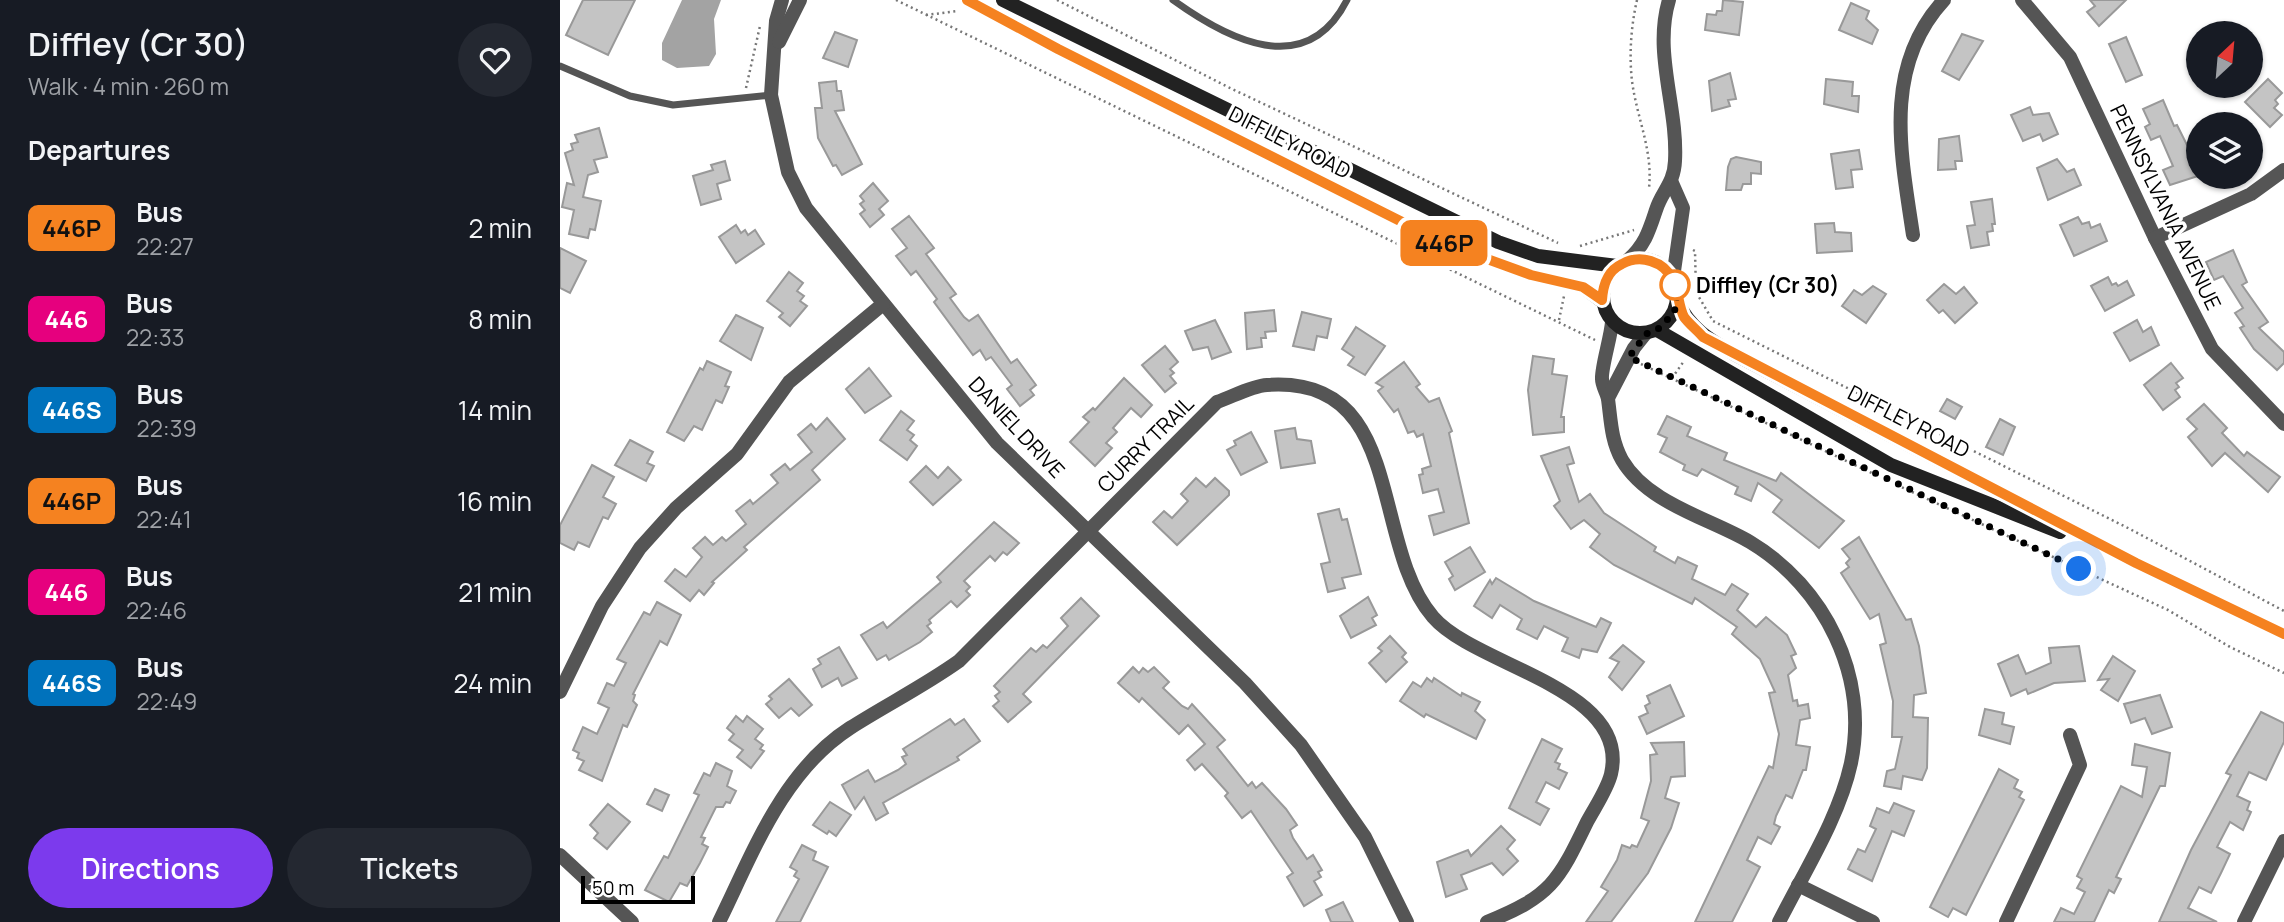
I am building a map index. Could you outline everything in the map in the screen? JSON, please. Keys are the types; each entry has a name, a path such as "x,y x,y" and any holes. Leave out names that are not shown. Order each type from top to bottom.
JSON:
{"main road":[{"name":"DIFFLEY ROAD","path":"967,0 1058,49 1446,244 1531,275 1583,287 1602,300"},
{"name":"DIFFLEY ROAD","path":"1003,0 1498,242 1538,256 1622,263"},
{"path":"1653,261 1673,278 1677,301 1674,313 1651,332 1633,333 1612,322 1602,300 1608,276 1622,263 1653,261"},
{"name":"DIFFLEY ROAD","path":"1677,301 1686,320 1703,337 2136,563 2284,634"},
{"name":"DIFFLEY ROAD","path":"1651,332 1891,464 2136,563"}],"street":[{"name":"DANIEL DRIVE","path":"782,0 776,21 776,53 771,95 788,173 806,208 997,443 1245,683 1301,745 1365,837 1407,922"},
{"name":"DANIEL DRIVE","path":"776,53 800,0"},
{"path":"1622,263 1640,250 1649,234 1657,206 1672,183 1675,159 1663,54 1669,0"},
{"path":"1913,235 1898,133 1904,74 1932,13 1944,0"},
{"name":"PENNSYLVANIA AVENUE","path":"2022,0 2070,57 2155,238 2212,349 2284,424"},
{"path":"2155,238 2251,194 2284,170"},
{"path":"1672,183 1683,208 1673,278"},
{"path":"560,692 602,606 640,548 676,508 737,454 789,382 883,304"},
{"path":"1612,322 1610,347 1601,378 1608,398 1610,430 1623,462 1654,494 1750,543 1788,570 1825,613 1847,665 1855,713 1851,763 1837,804 1779,922"},
{"path":"1608,398 1629,357 1651,332"},
{"name":"CURRY TRAIL","path":"719,922 773,812 805,766 848,729 919,690 959,661 1217,402 1266,384 1316,390 1347,409 1368,437 1408,576 1432,617 1463,643 1576,699 1598,717 1611,746 1611,774 1560,877 1525,906 1487,922"},
{"path":"2006,922 2080,765 2070,735"},
{"path":"2244,922 2284,841"},
{"path":"560,855 632,922"},
{"path":"1798,885 1873,922"}],"lane":[{"path":"1172,0 1233,38 1261,46 1280,47 1304,41 1323,31 1340,14 1347,0"},
{"path":"560,66 630,96 673,105 771,95"}],"path":[{"path":"896,0 1610,347"},
{"path":"1057,0 1230,88 1559,244"},
{"path":"1637,0 1631,44 1633,83 1648,144 1649,189"},
{"path":"926,15 982,8"},
{"path":"745,98 761,21"},
{"path":"1574,248 1638,229 1649,234"},
{"path":"1678,246 1695,251 1696,292 1713,321 2128,528 2284,611"},
{"path":"1629,357 1884,479"},
{"path":"1896,484 2168,610 2230,647 2284,673"}],"shaded area":[{"path":"682,0 721,0 714,19 716,54 709,66 677,68 662,60 662,43"}],"building":[{"path":"583,0 635,0 608,55 566,35"},
{"path":"1723,0 1743,2 1739,35 1705,30 1707,14 1716,15 1717,11 1722,11"},
{"path":"2090,0 2126,0 2099,26 2087,12 2095,6"},
{"path":"1851,3 1869,11 1866,19 1878,30 1872,44 1839,30"},
{"path":"835,32 857,40 848,67 823,58"},
{"path":"1962,34 1983,41 1959,80 1942,71"},
{"path":"2126,37 2142,75 2126,82 2109,44"},
{"path":"1730,73 1736,99 1728,100 1730,106 1712,111 1709,81"},
{"path":"1826,79 1853,82 1852,96 1859,96 1858,112 1824,104"},
{"path":"2268,79 2282,93 2275,100 2278,104 2274,108 2282,115 2270,127 2263,120 2263,112 2255,112 2245,102 2249,98 2263,98 2263,84"},
{"path":"836,81 837,91 841,91 844,110 835,111 862,164 842,175 836,165 833,166 818,138 815,108 822,108 819,83"},
{"path":"2163,100 2174,126 2177,125 2186,143 2186,180 2170,185 2163,170 2173,166 2160,136 2151,140 2145,127 2150,124 2143,109"},
{"path":"2030,107 2033,115 2049,113 2058,134 2043,141 2040,134 2023,141 2011,115"},
{"path":"599,128 607,157 594,160 598,172 588,175 583,197 601,201 595,230 590,229 588,238 569,234 574,210 562,207 567,183 574,185 565,153 573,150 571,144 578,142 575,135"},
{"path":"1959,136 1962,161 1955,161 1956,169 1938,170 1939,139"},
{"path":"1859,150 1862,169 1851,170 1853,187 1836,189 1831,154"},
{"path":"1736,157 1761,162 1761,174 1751,173 1751,184 1743,184 1741,190 1726,190 1728,167 1731,159"},
{"path":"2057,159 2067,172 2074,169 2081,185 2048,200 2037,168"},
{"path":"725,161 730,180 717,184 721,199 701,205 693,176 713,170 711,165"},
{"path":"873,183 888,201 879,209 884,215 870,227 860,214 865,210 860,204 864,201 860,196"},
{"path":"1992,199 1995,224 1992,224 1993,231 1987,232 1989,245 1971,248 1967,226 1975,225 1971,202"},
{"path":"909,216 934,248 926,254 956,294 950,298 964,317 969,321 978,315 1011,363 1017,359 1036,385 1030,390 1034,395 1020,406 1007,389 1012,385 991,357 986,360 980,350 973,355 934,302 937,299 916,271 911,275 896,256 907,248 892,229"},
{"path":"2078,217 2082,224 2089,222 2091,228 2100,224 2107,241 2074,256 2060,225"},
{"path":"1834,223 1835,232 1851,233 1852,251 1817,253 1815,224"},
{"path":"736,225 741,233 745,230 748,235 755,230 764,244 736,263 719,237"},
{"path":"560,248 586,261 570,293 560,288"},
{"path":"2233,250 2247,282 2242,285 2268,322 2259,328 2284,352 2284,363 2277,370 2254,349 2240,328 2244,326 2235,313 2243,308 2223,276 2214,280 2206,262"},
{"path":"789,272 803,283 797,291 804,296 800,301 807,306 790,326 779,317 783,313 767,301"},
{"path":"2108,277 2112,285 2116,283 2118,286 2127,281 2134,295 2105,311 2091,286"},
{"path":"1944,284 1956,294 1964,287 1977,303 1955,323 1943,310 1939,313 1927,300"},
{"path":"1873,286 1886,294 1866,323 1842,306 1854,290 1862,295"},
{"path":"1274,310 1276,331 1265,332 1266,338 1261,338 1262,347 1247,349 1245,313"},
{"path":"1302,312 1331,319 1327,338 1317,336 1314,350 1293,346"},
{"path":"736,315 763,328 751,360 720,341"},
{"path":"1215,320 1231,352 1212,359 1208,347 1193,350 1185,331"},
{"path":"2137,320 2143,332 2151,327 2159,345 2130,361 2114,333"},
{"path":"1356,327 1385,346 1365,375 1348,365 1354,357 1342,349"},
{"path":"1165,346 1178,362 1170,369 1174,373 1170,376 1176,383 1165,392 1142,365"},
{"path":"1533,356 1554,359 1552,374 1567,376 1561,417 1564,417 1564,432 1533,435 1528,390"},
{"path":"707,361 731,372 725,386 729,387 722,403 716,400 702,430 694,426 684,441 667,432 700,368 703,370"},
{"path":"1404,362 1420,384 1416,387 1429,402 1439,398 1452,431 1449,433 1469,523 1434,535 1429,516 1444,512 1438,489 1423,493 1419,475 1423,474 1422,469 1431,466 1423,434 1417,437 1414,431 1408,433 1398,409 1394,412 1378,391 1383,387 1376,383"},
{"path":"2171,363 2183,378 2176,383 2179,387 2175,390 2180,397 2163,410 2144,385"},
{"path":"869,368 891,396 865,413 846,389"},
{"path":"1124,378 1152,405 1141,417 1131,408 1113,428 1117,432 1106,443 1112,448 1095,466 1070,442 1089,422 1083,417 1093,408 1095,410"},
{"path":"1947,399 1962,407 1955,419 1940,411"},
{"path":"2204,404 2227,428 2222,433 2244,456 2247,452 2280,477 2268,492 2225,453 2212,466 2188,437 2197,429 2187,419"},
{"path":"901,411 914,421 907,430 914,435 910,440 917,446 907,460 880,440"},
{"path":"1667,416 1691,427 1687,436 1727,453 1724,460 1776,481 1781,473 1844,521 1819,548 1773,512 1782,500 1758,483 1751,501 1735,494 1738,487 1702,469 1697,476 1683,470 1685,465 1660,452 1667,438 1658,434"},
{"path":"827,418 845,439 812,470 820,480 744,547 747,550 712,582 714,583 704,595 699,590 690,601 665,581 675,569 686,577 702,557 693,548 705,537 713,545 722,537 726,541 746,524 736,511 750,500 753,504 778,483 771,475 785,464 790,470 812,452 798,435 811,424 816,430"},
{"path":"2000,419 2015,427 2003,455 1986,447"},
{"path":"1295,428 1297,439 1311,441 1315,463 1281,468 1275,431"},
{"path":"1251,432 1267,462 1241,475 1227,450 1236,445 1234,441"},
{"path":"630,440 653,452 647,463 654,466 646,481 615,465"},
{"path":"1569,447 1574,463 1567,465 1579,502 1590,494 1604,513 1656,547 1654,551 1675,563 1678,557 1697,566 1692,579 1725,595 1732,584 1748,594 1737,610 1756,627 1766,617 1787,635 1796,654 1791,656 1796,668 1788,675 1793,701 1797,700 1798,706 1808,704 1810,718 1800,720 1796,745 1810,747 1806,770 1803,770 1792,798 1786,795 1776,816 1774,824 1780,827 1771,844 1758,837 1747,860 1760,867 1732,922 1695,922 1769,766 1773,768 1779,734 1769,693 1775,692 1760,659 1732,634 1737,627 1695,598 1692,604 1614,565 1590,547 1600,534 1584,520 1571,529 1554,506 1560,501 1541,456"},
{"path":"592,465 614,477 603,497 616,504 608,519 603,517 589,547 578,542 574,550 560,543 560,525"},
{"path":"926,466 938,478 948,467 961,480 933,505 910,482"},
{"path":"1196,478 1206,487 1215,478 1229,491 1229,495 1177,545 1153,522 1164,511 1172,518 1188,501 1181,494"},
{"path":"1339,509 1342,520 1347,519 1361,574 1342,578 1345,588 1328,592 1321,564 1330,562 1318,514"},
{"path":"994,522 1019,543 1007,555 1003,552 995,561 990,556 964,581 970,587 966,591 970,595 957,607 951,601 929,620 931,623 927,626 932,632 920,642 889,660 886,655 877,660 861,635 883,622 887,628 941,582 937,577"},
{"path":"1859,537 1906,620 1911,619 1919,646 1926,693 1914,695 1913,717 1928,718 1927,768 1922,780 1903,776 1901,789 1884,786 1887,771 1895,769 1902,737 1892,737 1893,701 1880,645 1886,643 1879,614 1870,619 1841,573 1849,567 1846,563 1850,559 1842,549"},
{"path":"1470,547 1485,572 1455,590 1449,579 1453,576 1445,562"},
{"path":"1496,578 1534,601 1596,627 1601,618 1611,623 1597,652 1582,649 1579,658 1562,651 1568,638 1544,626 1537,639 1517,629 1522,619 1500,605 1492,618 1474,606 1490,580 1492,584"},
{"path":"1368,597 1377,615 1372,618 1376,625 1351,638 1340,616"},
{"path":"1081,598 1099,616 1023,694 1031,702 1008,722 993,706 999,701 995,696 1000,692 994,686 1031,648 1036,652 1043,645 1047,648 1068,626 1061,618"},
{"path":"657,602 681,615 667,645 660,641 633,694 633,701 637,705 627,727 623,725 602,781 579,770 584,761 577,758 579,753 573,750 583,727 597,734 609,708 598,703 607,683 614,686 626,663 617,659 644,612 650,615"},
{"path":"1390,636 1406,653 1402,657 1407,662 1386,682 1369,663 1382,651 1378,648"},
{"path":"1623,645 1644,662 1622,690 1609,677 1619,662 1610,658"},
{"path":"2079,646 2085,681 2054,683 2028,694 2026,689 2011,696 1998,664 2018,655 2026,674 2051,663 2049,648"},
{"path":"839,647 857,678 842,686 838,678 822,687 813,669 821,664 818,659"},
{"path":"2113,656 2135,671 2118,701 2101,690 2109,679 2098,680"},
{"path":"1133,667 1139,673 1143,668 1148,672 1154,667 1169,682 1163,688 1182,706 1188,709 1192,704 1225,740 1217,747 1248,786 1252,782 1256,788 1262,783 1286,809 1297,825 1290,830 1293,838 1307,859 1313,855 1322,870 1318,872 1321,877 1314,881 1322,895 1304,906 1287,877 1293,873 1251,811 1242,818 1225,796 1228,793 1202,764 1195,770 1187,760 1205,744 1188,725 1179,734 1142,698 1139,702 1118,683"},
{"path":"1427,678 1432,682 1434,678 1461,696 1462,693 1480,702 1475,711 1485,720 1476,739 1426,714 1424,717 1400,701 1413,682 1421,687"},
{"path":"789,679 812,705 799,716 791,708 779,718 766,704 772,699 769,696"},
{"path":"1670,685 1684,716 1647,734 1639,717 1648,713 1645,706 1650,703 1647,696"},
{"path":"2160,695 2172,727 2152,734 2145,718 2131,723 2124,704"},
{"path":"1985,709 2004,713 2002,724 2014,727 2010,744 1979,735"},
{"path":"2261,712 2284,723 2284,742 2266,780 2249,772 2237,796 2250,802 2247,810 2251,812 2243,830 2230,822 2217,847 2230,854 2221,873 2211,893 2199,887 2188,908 2217,922 2159,922 2191,850 2231,775 2226,773"},
{"path":"736,716 743,722 747,716 763,729 755,739 763,745 760,749 764,751 751,768 737,757 743,750 729,740 734,734 727,728"},
{"path":"950,719 955,725 964,719 980,741 957,757 959,760 883,803 888,813 876,820 864,797 855,809 842,785 868,770 875,782 898,770 906,764 902,757 907,755 903,749"},
{"path":"1542,739 1562,749 1555,762 1560,764 1558,769 1567,773 1559,789 1546,782 1536,802 1549,809 1540,825 1509,808"},
{"path":"1684,742 1685,776 1671,777 1665,798 1679,803 1671,828 1648,873 1611,922 1586,922 1608,891 1601,887 1617,860 1622,845 1637,847 1649,821 1641,818 1651,781 1650,755 1657,754 1651,743"},
{"path":"2135,744 2170,753 2165,786 2160,786 2116,877 2121,879 2114,893 2109,890 2094,922 2054,922 2061,908 2074,914 2085,892 2077,888 2082,879 2077,876 2121,786 2142,797 2147,767 2132,765"},
{"path":"716,763 732,771 727,786 736,791 730,803 716,807 701,837 705,838 702,844 708,847 687,886 680,883 669,902 645,890 664,856 668,858 699,795 694,793 704,773 710,776"},
{"path":"1999,769 2018,780 2014,788 2022,792 2019,797 2024,800 1966,915 1953,908 1948,917 1930,907"},
{"path":"655,789 669,795 662,811 647,804"},
{"path":"830,802 851,815 836,836 813,825"},
{"path":"1894,803 1914,811 1904,836 1892,831 1872,881 1848,869 1858,849 1865,852 1876,829 1870,826 1877,808 1889,813"},
{"path":"608,804 630,822 607,849 594,838 598,833 590,825"},
{"path":"1501,826 1515,840 1507,849 1518,861 1503,875 1492,863 1461,875 1467,889 1446,897 1437,862 1468,850 1471,856"},
{"path":"802,845 816,852 813,860 828,867 800,922 776,922 799,879 794,876 797,871 790,867"},
{"path":"1343,902 1353,922 1331,922 1326,910"}],"bus line":[{"name":"446P","path":"967,0 1058,49 1446,244 1531,275 1583,287 1602,300 1608,276 1617,266 1628,260 1641,258 1653,261 1665,268 1673,278 1677,301 1686,320 1703,337 2136,563 2284,634"}],"place":[{"name":"Diffley (Cr 30)","path":"1675,285"}],"route":[{"path":"1675,285 1677,301 1674,313 1667,323 1646,334 1629,357 2079,569"}]}
